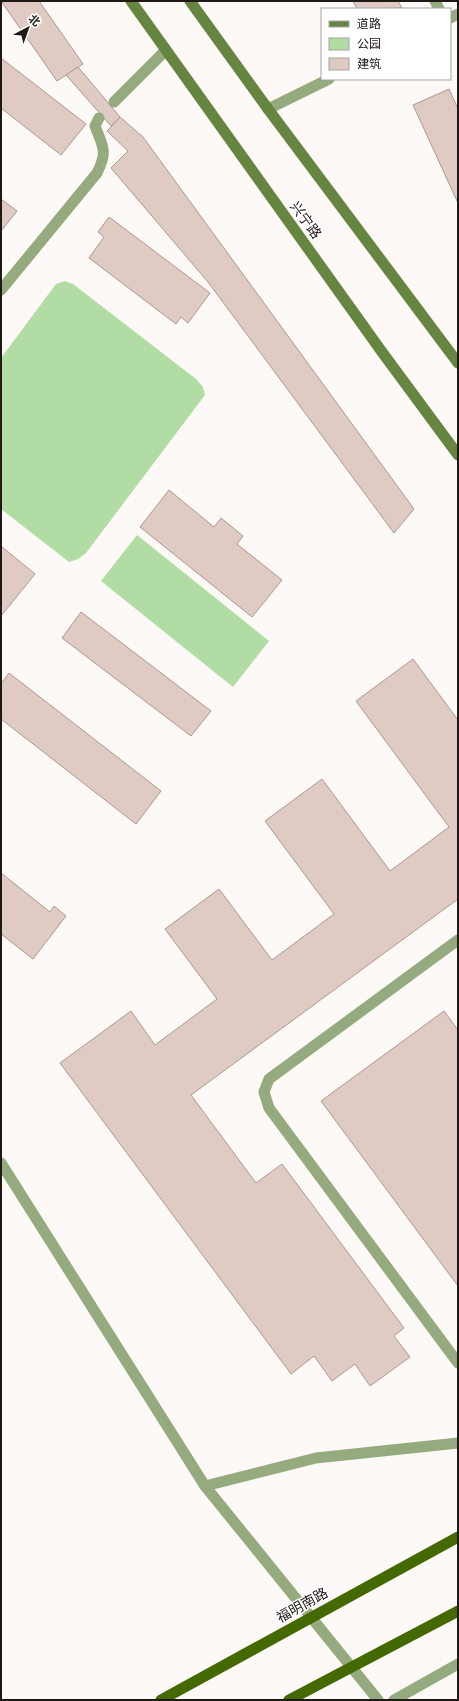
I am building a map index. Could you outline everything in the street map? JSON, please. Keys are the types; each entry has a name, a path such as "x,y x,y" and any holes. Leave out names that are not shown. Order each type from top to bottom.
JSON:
{"main road":[{"name":"兴宁路","path":"131,1 382,352 458,455"},
{"path":"190,1 268,109 458,363"},
{"name":"福明南路","path":"161,1700 458,1537"},
{"path":"288,1700 458,1611"}],"street":[{"path":"114,102 166,50"},
{"path":"268,109 326,80"},
{"path":"1,290 97,173 103,161 104,151 95,126 99,118"},
{"path":"458,940 269,1079 264,1092 270,1108 458,1363"},
{"path":"1,1163 204,1486 378,1700"},
{"path":"204,1486 316,1458 458,1443"},
{"path":"394,1700 458,1664"}],"green space":[{"path":"65,281 73,284 196,379 203,387 205,395 86,553 78,559 69,562 1,509 1,358 56,284"},
{"path":"137,535 269,641 233,687 101,581"}],"building":[{"path":"1,1 39,1 83,64 57,81"},
{"path":"353,1 398,1 402,8 356,8"},
{"path":"1,58 86,124 61,155 1,108"},
{"path":"78,67 120,117 111,126 66,75"},
{"path":"449,89 458,109 458,203 413,105"},
{"path":"120,117 143,137 414,509 394,533 208,282 111,168 128,151 107,131"},
{"path":"1,199 17,211 1,231"},
{"path":"109,217 210,293 188,323 181,317 176,324 89,258 104,237 98,232"},
{"path":"169,490 214,527 221,518 243,536 237,544 282,580 252,617 140,527"},
{"path":"1,546 35,574 1,616"},
{"path":"81,612 211,711 191,736 62,638"},
{"path":"413,659 458,720 458,899 191,1095 256,1183 282,1164 404,1328 394,1336 410,1357 370,1386 355,1364 332,1381 314,1356 291,1374 60,1063 131,1011 155,1045 217,999 165,929 219,889 272,960 334,914 265,821 322,779 390,871 449,827 356,701"},
{"path":"9,673 161,791 136,824 1,719 1,684"},
{"path":"1,873 50,912 54,906 66,916 33,959 1,934"},
{"path":"444,1011 458,1030 458,1286 321,1101"}]}
